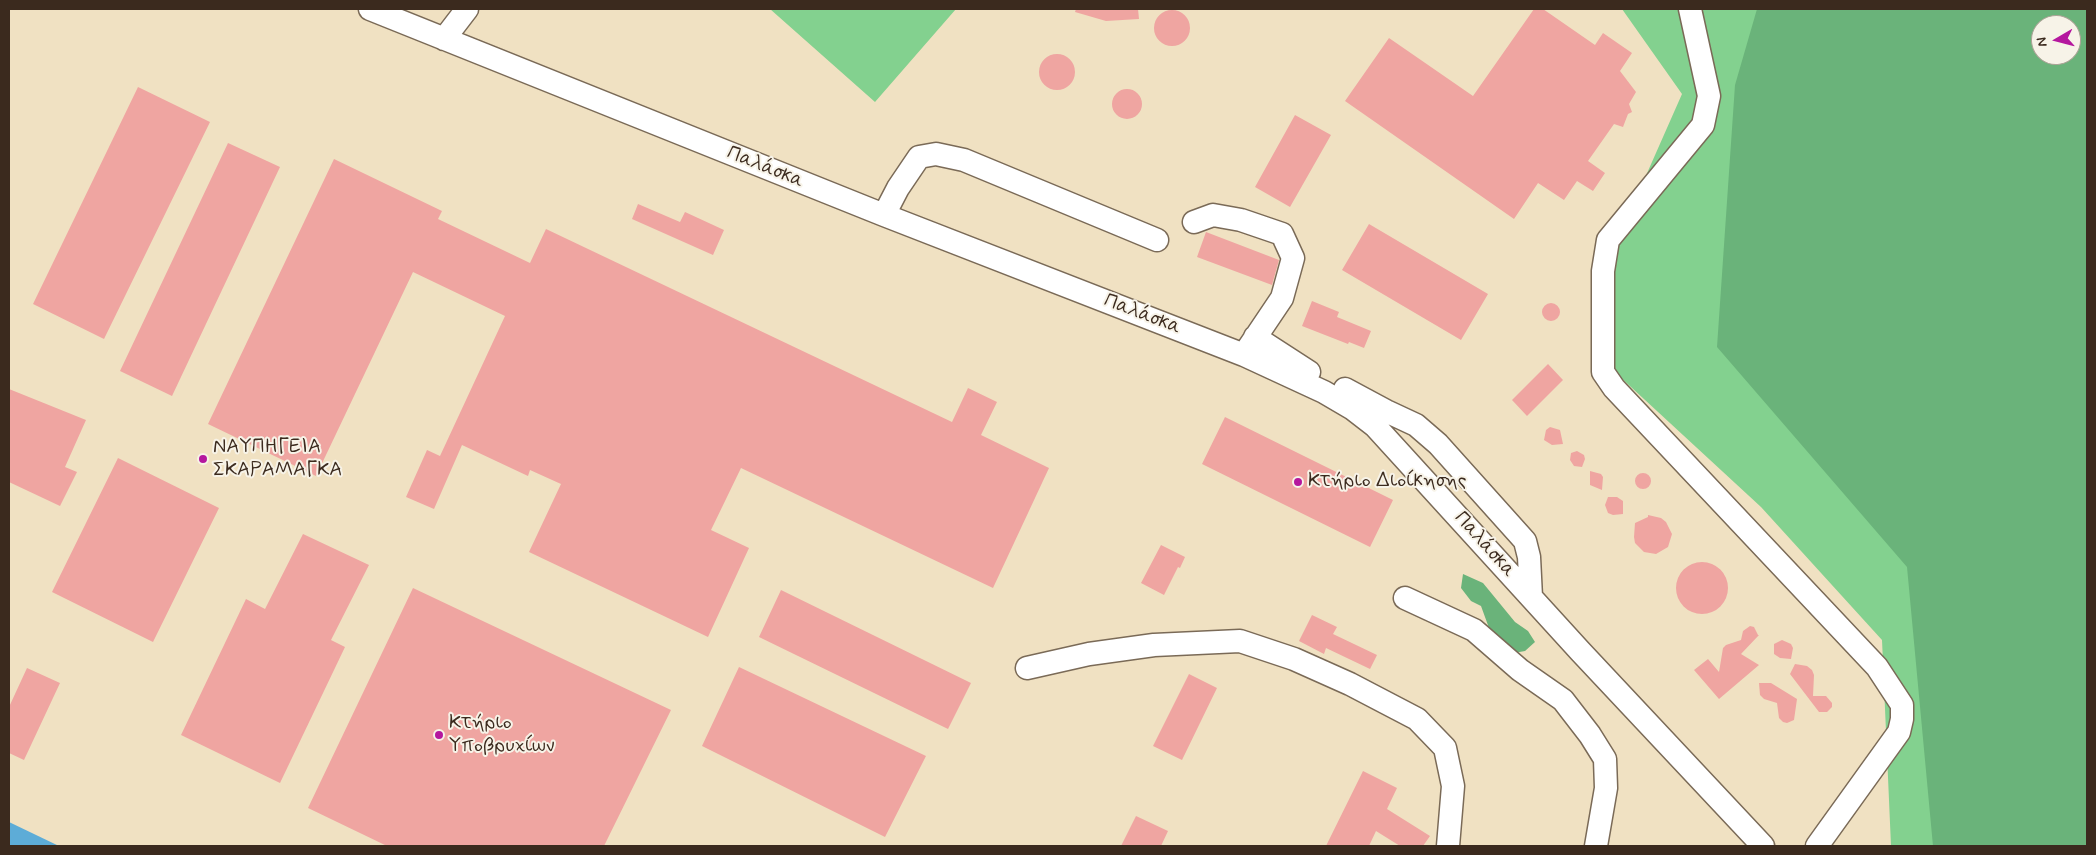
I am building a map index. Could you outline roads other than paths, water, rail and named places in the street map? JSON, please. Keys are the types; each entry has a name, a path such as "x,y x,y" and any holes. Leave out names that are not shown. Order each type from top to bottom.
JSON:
{"street":[{"name":"Παλάσκα","path":"370,9 884,215 1249,346 1353,409 1375,426 1763,846"},
{"path":"444,40 467,9"},
{"path":"1690,9 1709,96 1703,125 1608,240 1602,271 1603,372 1614,388 1877,667 1902,704 1902,719 1899,732 1817,846"},
{"path":"884,215 898,188 919,157 936,154 964,160 1157,240"},
{"path":"1194,222 1213,215 1241,220 1282,234 1293,258 1282,298 1249,346 1302,368 1416,425 1438,444 1525,541 1529,557 1531,597"},
{"path":"1405,598 1474,630 1520,670 1563,700 1590,735 1605,759 1606,788 1596,846"},
{"path":"1027,668 1089,654 1154,645 1240,640 1294,659 1350,684 1417,719 1445,748 1454,786 1448,846"}],"water":[{"path":"9,822 59,846 9,846"}],"place":[{"name":"ΝΑΥΠΗΓΕΙΑ ΣΚΑΡΑΜΑΓΚΑ","path":"203,459"},
{"name":"Κτήριο Διοίκησης","path":"1298,482"},
{"name":"Κτήριο Υποβρυχίων","path":"439,735"}]}
